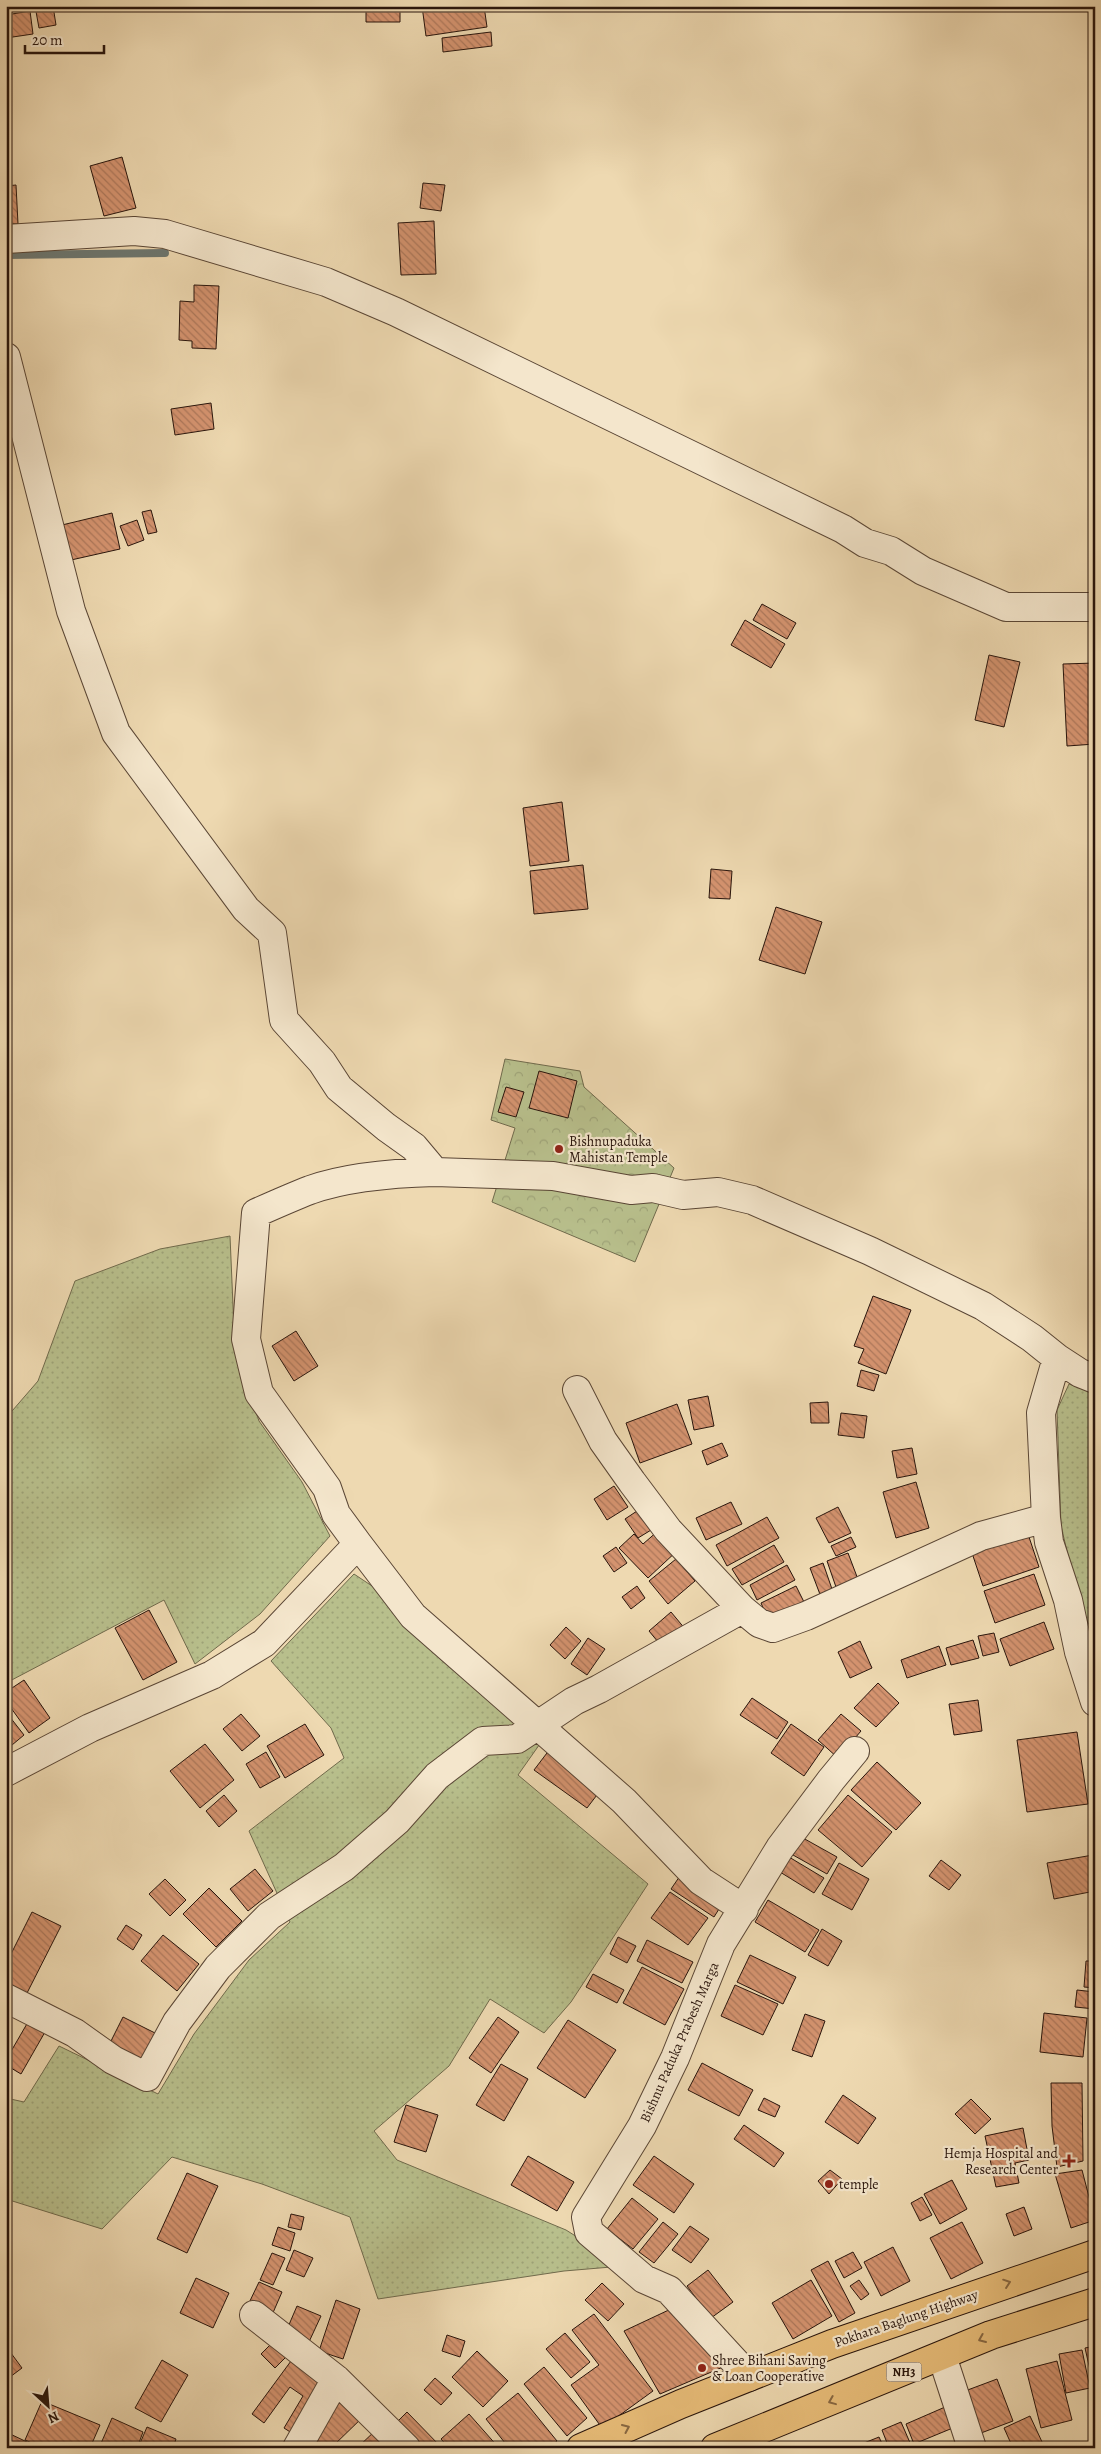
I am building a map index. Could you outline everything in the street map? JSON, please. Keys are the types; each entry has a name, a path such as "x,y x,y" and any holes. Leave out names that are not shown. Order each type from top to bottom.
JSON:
{"highway":[{"name":"Pokhara Baglung Highway","path":"581,2448 832,2344 1095,2254"},
{"name":"NH3","path":"715,2448 991,2335 1095,2302"}],"street":[{"path":"6,239 134,231 165,234 326,282 396,312 843,529 865,543 891,552 923,571 982,597 1006,607 1095,607"},
{"path":"6,357 71,611 116,733 246,909 272,932 284,1020 322,1062 339,1088 386,1128 414,1147 435,1172"},
{"path":"744,1909 701,1880 624,1801 537,1727 413,1616 336,1514 327,1488 259,1394 246,1339 256,1213 311,1189 390,1174 435,1172 552,1176 631,1190 653,1188 683,1195 718,1192 752,1200 870,1251 983,1306 1032,1338 1080,1373 1095,1379"},
{"path":"1057,1358 1041,1413 1046,1518 1049,1542 1068,1600 1080,1652 1095,1702"},
{"path":"577,1390 603,1440 668,1530 742,1609 759,1623 773,1628 806,1616 981,1536 1046,1518"},
{"path":"6,1772 90,1728 212,1675 264,1643 358,1544"},
{"path":"6,1998 75,2033 113,2060 147,2077 177,2022 218,1967 269,1916 344,1867 397,1821 437,1776 483,1740 517,1739 574,1701 599,1690 742,1609"},
{"name":"Bishnu Paduka Prabesh Marga","path":"749,2377 669,2290 644,2279 589,2232 586,2217 642,2126 675,2058 722,1944 780,1848 830,1780 856,1751"},
{"path":"254,2315 336,2379 406,2448"},
{"path":"942,2356 972,2448"},
{"path":"297,2448 336,2379"}],"green space":[{"path":"505,1059 580,1071 584,1087 674,1168 635,1262 492,1202 515,1128 491,1120"},
{"path":"230,1236 235,1352 259,1421 302,1482 330,1536 260,1614 195,1664 164,1600 6,1683 6,1418 38,1381 75,1281 160,1249"},
{"path":"1069,1384 1095,1394 1095,1639 1079,1601 1061,1526 1057,1410"},
{"path":"354,1574 423,1620 549,1731 518,1775 648,1884 571,2002 544,2033 490,1999 449,2066 374,2131 397,2160 566,2230 623,2266 564,2271 378,2299 350,2217 262,2184 172,2157 102,2229 6,2199 6,2098 24,2102 59,2046 158,2094 194,2034 249,1960 290,1922 249,1831 344,1758 331,1728 271,1661"}],"building":[{"path":"35,6 53,6 56,25 39,28"},
{"path":"366,6 400,6 400,22 366,22"},
{"path":"422,6 484,6 487,27 426,36"},
{"path":"30,11 33,34 6,38 6,15"},
{"path":"491,32 492,46 443,52 442,38"},
{"path":"122,157 136,208 104,216 90,166"},
{"path":"423,183 445,185 441,211 420,208"},
{"path":"16,185 18,224 6,224 6,186"},
{"path":"434,221 436,274 401,275 398,223"},
{"path":"194,285 219,286 216,349 192,348 192,341 179,340 180,301 194,302"},
{"path":"211,403 214,429 175,435 171,409"},
{"path":"151,510 157,532 148,534 142,512"},
{"path":"112,513 120,549 71,560 62,525"},
{"path":"137,520 144,540 128,546 120,526"},
{"path":"762,604 796,623 787,639 753,620"},
{"path":"745,620 785,644 771,668 731,645"},
{"path":"989,655 1020,662 1004,727 975,720"},
{"path":"1095,663 1095,744 1067,746 1063,664"},
{"path":"562,802 569,861 530,866 523,808"},
{"path":"583,865 588,909 534,914 530,871"},
{"path":"711,869 732,871 730,899 709,898"},
{"path":"776,907 822,922 805,974 759,960"},
{"path":"539,1071 577,1081 568,1118 529,1108"},
{"path":"506,1087 524,1092 516,1117 498,1112"},
{"path":"873,1296 911,1310 886,1374 858,1363 864,1349 854,1346"},
{"path":"296,1331 318,1366 294,1381 272,1346"},
{"path":"861,1370 879,1375 874,1391 857,1386"},
{"path":"708,1396 714,1426 694,1430 688,1400"},
{"path":"828,1402 829,1423 811,1423 810,1403"},
{"path":"677,1404 692,1444 640,1463 626,1423"},
{"path":"841,1413 867,1416 864,1438 838,1435"},
{"path":"722,1443 728,1456 707,1465 702,1451"},
{"path":"912,1448 917,1474 897,1478 892,1451"},
{"path":"916,1482 929,1528 896,1538 883,1492"},
{"path":"614,1486 628,1507 607,1520 594,1499"},
{"path":"731,1502 742,1524 706,1540 696,1518"},
{"path":"643,1507 656,1527 638,1538 625,1519"},
{"path":"838,1507 851,1533 829,1543 816,1518"},
{"path":"767,1517 779,1538 727,1566 716,1545"},
{"path":"659,1530 678,1550 648,1578 619,1548 634,1534 643,1544"},
{"path":"1028,1534 1039,1567 983,1586 972,1553"},
{"path":"851,1537 856,1547 836,1556 831,1546"},
{"path":"774,1545 784,1562 742,1585 732,1569"},
{"path":"616,1547 627,1563 614,1572 603,1556"},
{"path":"848,1553 859,1582 837,1590 827,1561"},
{"path":"676,1559 695,1581 668,1604 649,1581"},
{"path":"823,1563 833,1592 821,1597 810,1568"},
{"path":"787,1565 795,1580 757,1600 750,1585"},
{"path":"1034,1574 1045,1605 995,1623 984,1591"},
{"path":"637,1586 645,1598 631,1609 622,1597"},
{"path":"796,1586 804,1602 768,1619 761,1603"},
{"path":"149,1610 177,1662 143,1680 115,1628"},
{"path":"671,1612 686,1630 663,1648 649,1631"},
{"path":"1044,1622 1054,1649 1010,1666 1000,1639"},
{"path":"566,1627 581,1641 565,1659 550,1645"},
{"path":"994,1633 999,1652 983,1656 978,1636"},
{"path":"588,1638 605,1649 587,1675 571,1664"},
{"path":"973,1640 979,1658 951,1665 946,1648"},
{"path":"860,1641 872,1668 850,1678 838,1652"},
{"path":"939,1646 946,1665 907,1678 901,1660"},
{"path":"24,1680 50,1718 29,1733 6,1701 6,1692"},
{"path":"878,1683 899,1703 876,1727 854,1708"},
{"path":"752,1698 788,1722 777,1739 740,1715"},
{"path":"978,1700 982,1731 954,1735 949,1704"},
{"path":"6,1712 24,1735 6,1750"},
{"path":"241,1714 260,1736 242,1751 223,1729"},
{"path":"841,1714 861,1731 838,1758 818,1740"},
{"path":"305,1724 324,1755 285,1778 267,1746"},
{"path":"791,1724 824,1747 804,1776 771,1753"},
{"path":"1077,1732 1088,1804 1027,1812 1017,1740"},
{"path":"205,1744 234,1780 200,1808 170,1771"},
{"path":"550,1749 603,1787 587,1808 534,1770"},
{"path":"266,1752 280,1777 260,1788 246,1764"},
{"path":"877,1762 921,1803 896,1830 851,1790"},
{"path":"224,1795 237,1811 219,1827 206,1811"},
{"path":"848,1795 892,1832 862,1867 818,1830"},
{"path":"803,1838 837,1857 827,1874 793,1855"},
{"path":"1093,1855 1095,1891 1054,1899 1047,1863"},
{"path":"789,1857 824,1878 814,1893 780,1872"},
{"path":"941,1860 961,1875 949,1890 929,1876"},
{"path":"839,1863 869,1879 852,1910 822,1894"},
{"path":"255,1869 273,1891 248,1911 230,1889"},
{"path":"682,1873 724,1901 714,1917 671,1889"},
{"path":"165,1879 186,1900 170,1916 149,1894"},
{"path":"209,1888 242,1921 216,1947 183,1914"},
{"path":"670,1892 708,1918 688,1945 651,1918"},
{"path":"768,1900 819,1930 805,1952 755,1922"},
{"path":"32,1912 61,1926 25,1997 6,1988 6,1951 11,1954"},
{"path":"126,1925 142,1935 133,1950 117,1939"},
{"path":"822,1929 842,1941 828,1966 808,1955"},
{"path":"163,1935 199,1964 177,1991 141,1961"},
{"path":"618,1937 636,1946 627,1963 610,1954"},
{"path":"647,1940 693,1962 682,1983 637,1961"},
{"path":"750,1955 796,1977 783,2004 737,1982"},
{"path":"1086,1961 1095,1961 1095,1988 1084,1987"},
{"path":"642,1967 684,1989 665,2025 623,2003"},
{"path":"593,1974 624,1990 617,2003 586,1987"},
{"path":"735,1985 778,2004 763,2035 721,2016"},
{"path":"1077,1990 1095,1992 1095,2009 1075,2007"},
{"path":"1044,2013 1087,2018 1083,2057 1040,2052"},
{"path":"805,2014 825,2021 812,2057 792,2050"},
{"path":"123,2017 159,2035 144,2063 109,2045"},
{"path":"498,2017 519,2032 491,2073 469,2058"},
{"path":"568,2020 616,2050 585,2098 537,2068"},
{"path":"28,2022 45,2032 21,2074 6,2065 6,2060"},
{"path":"702,2063 753,2090 739,2116 688,2090"},
{"path":"501,2064 528,2079 504,2121 476,2105"},
{"path":"1051,2083 1082,2083 1083,2161 1057,2167 1052,2126"},
{"path":"843,2095 876,2118 858,2144 825,2122"},
{"path":"764,2098 780,2106 775,2117 758,2110"},
{"path":"971,2099 991,2119 975,2134 955,2114"},
{"path":"406,2105 438,2115 426,2152 394,2142"},
{"path":"744,2125 784,2153 774,2167 734,2139"},
{"path":"1023,2128 1029,2160 1015,2163 1019,2183 996,2187 985,2136"},
{"path":"528,2156 574,2182 557,2211 511,2185"},
{"path":"654,2156 694,2184 674,2213 633,2185"},
{"name":"temple","path":"830,2170 842,2179 829,2194 818,2181"},
{"path":"1082,2170 1095,2220 1071,2228 1055,2174"},
{"path":"187,2173 218,2186 187,2253 157,2239"},
{"path":"952,2180 967,2209 940,2224 924,2194"},
{"path":"922,2197 932,2215 920,2221 911,2203"},
{"path":"632,2198 658,2219 633,2249 607,2229"},
{"path":"1024,2207 1032,2229 1014,2236 1006,2214"},
{"path":"291,2214 304,2217 301,2230 288,2227"},
{"path":"663,2222 678,2234 654,2263 639,2252"},
{"path":"962,2222 983,2263 951,2279 930,2238"},
{"path":"690,2226 709,2239 691,2263 672,2250"},
{"path":"278,2227 295,2233 290,2251 272,2245"},
{"path":"893,2247 910,2281 881,2296 864,2262"},
{"path":"294,2250 313,2258 304,2277 286,2270"},
{"path":"853,2252 862,2268 844,2278 835,2261"},
{"path":"272,2253 285,2258 273,2285 260,2280"},
{"path":"828,2261 855,2313 839,2322 811,2270"},
{"path":"708,2270 733,2302 711,2318 687,2286"},
{"path":"196,2278 229,2293 213,2328 180,2313"},
{"path":"811,2280 832,2316 793,2339 772,2303"},
{"path":"859,2280 869,2294 861,2300 850,2286"},
{"path":"259,2282 282,2292 272,2315 248,2305"},
{"path":"602,2283 624,2304 608,2321 585,2300"},
{"path":"336,2300 360,2309 343,2359 319,2351"},
{"path":"297,2306 321,2316 308,2344 285,2334"},
{"path":"673,2308 723,2367 660,2394 624,2331"},
{"path":"594,2314 653,2391 602,2428 571,2385 599,2365 572,2330"},
{"path":"565,2333 590,2362 571,2378 546,2349"},
{"path":"447,2335 465,2341 460,2357 442,2351"},
{"path":"276,2339 291,2352 275,2368 261,2354"},
{"path":"1095,2346 1095,2392 1085,2348"},
{"path":"8,2349 22,2368 6,2380 6,2350"},
{"path":"1082,2350 1090,2388 1066,2393 1059,2354"},
{"path":"477,2351 508,2381 483,2407 452,2377"},
{"path":"162,2360 188,2375 161,2422 135,2408"},
{"path":"291,2361 329,2385 298,2437 284,2428 303,2396 290,2387 264,2423 252,2414"},
{"path":"1057,2361 1072,2420 1041,2428 1026,2369"},
{"path":"544,2367 587,2418 567,2436 524,2384"},
{"path":"435,2378 452,2393 441,2405 424,2390"},
{"path":"997,2379 1013,2421 981,2433 965,2391"},
{"path":"333,2388 365,2415 331,2448 308,2448"},
{"path":"518,2393 557,2441 549,2448 509,2448 486,2419"},
{"path":"42,2401 100,2425 90,2448 32,2448 34,2444 25,2440"},
{"path":"952,2404 960,2425 914,2444 906,2424"},
{"path":"407,2412 442,2448 414,2448 393,2426"},
{"path":"469,2414 499,2448 449,2448 441,2439"},
{"path":"1030,2416 1043,2444 1036,2448 1013,2448 1004,2428"},
{"path":"112,2418 143,2432 137,2448 99,2448"},
{"path":"901,2422 911,2445 904,2448 889,2448 882,2430"},
{"path":"147,2427 176,2439 173,2448 138,2448"},
{"path":"377,2429 397,2448 357,2448"},
{"path":"6,2432 27,2442 24,2448 6,2448"},
{"path":"879,2437 884,2448 854,2448 854,2447"}],"waterway":[{"path":"6,255 165,253"}],"place":[{"name":"Bishnupaduka Mahistan Temple","path":"559,1149"},
{"name":"Hemja Hospital and Research Center","path":"1069,2161"},
{"name":"temple","path":"829,2184"},
{"name":"Shree Bihani Saving & Loan Cooperative","path":"702,2368"}]}
